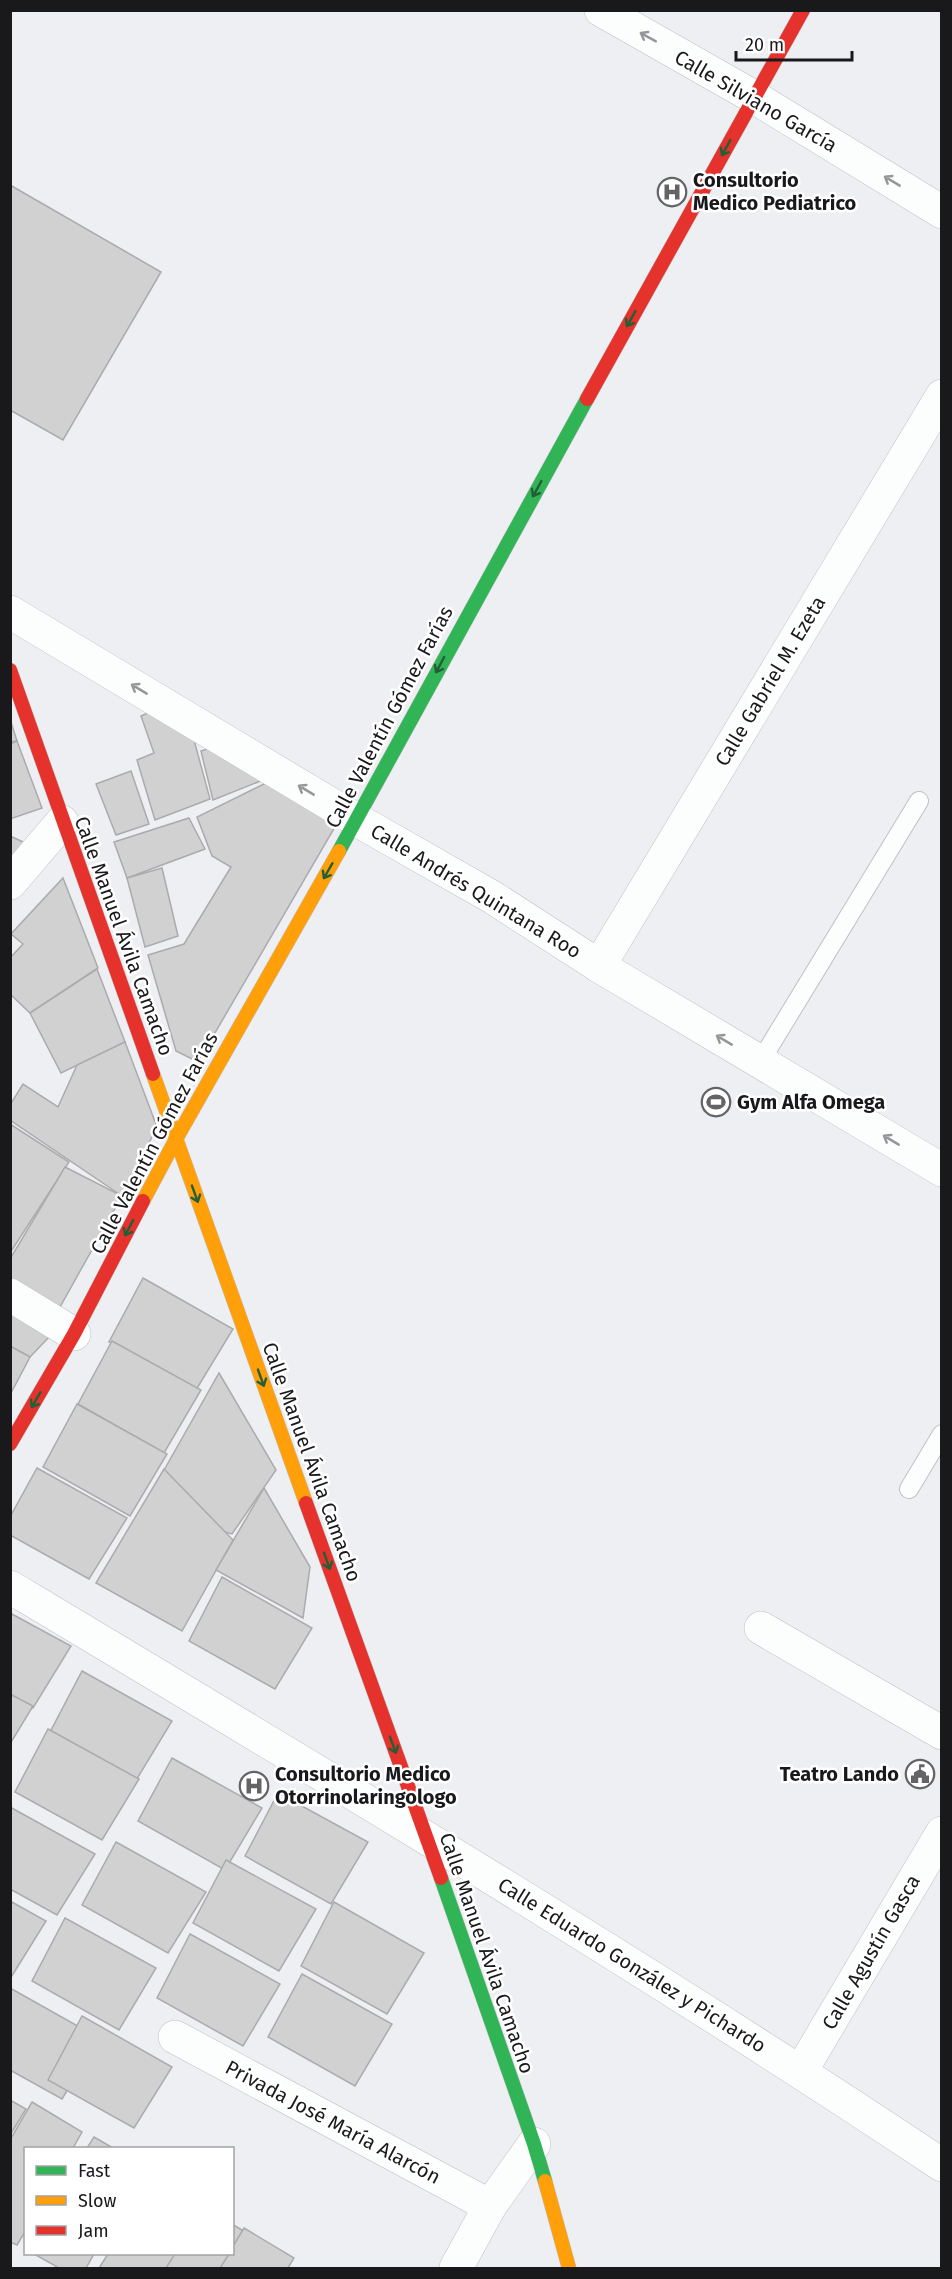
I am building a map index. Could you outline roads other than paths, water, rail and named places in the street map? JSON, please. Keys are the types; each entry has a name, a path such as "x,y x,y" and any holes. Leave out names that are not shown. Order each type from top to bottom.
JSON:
{"street":[{"name":"Calle Silviano García","path":"601,10 754,97 942,212"},
{"name":"Calle Valentín Gómez Farías","path":"10,1443 74,1334 176,1139 357,820 468,614 803,10"},
{"name":"Calle Gabriel M. Ezeta","path":"599,966 942,396"},
{"name":"Calle Andrés Quintana Roo","path":"10,612 357,820 492,897 599,966 942,1170"},
{"name":"Calle Manuel Ávila Camacho","path":"10,670 62,822 426,1836 534,2144 569,2268"},
{"path":"10,883 62,822"},
{"path":"10,1295 74,1334"},
{"name":"Calle Eduardo González y Pichardo","path":"10,1587 426,1836 801,2071 942,2165"},
{"path":"760,1628 942,1733"},
{"name":"Calle Agustín Gasca","path":"801,2071 942,1833"},
{"name":"Privada José María Alarcón","path":"175,2037 490,2206"},
{"path":"456,2268 490,2206 534,2144"}],"lane":[{"path":"760,1062 919,801"},
{"path":"909,1489 942,1434"}],"place":[{"name":"Consultorio Medico Pediatrico","path":"672,192"},
{"name":"Gym Alfa Omega","path":"716,1102"},
{"name":"Teatro Lando","path":"920,1774"},
{"name":"Consultorio Medico Otorrinolaringologo","path":"254,1786"}]}
